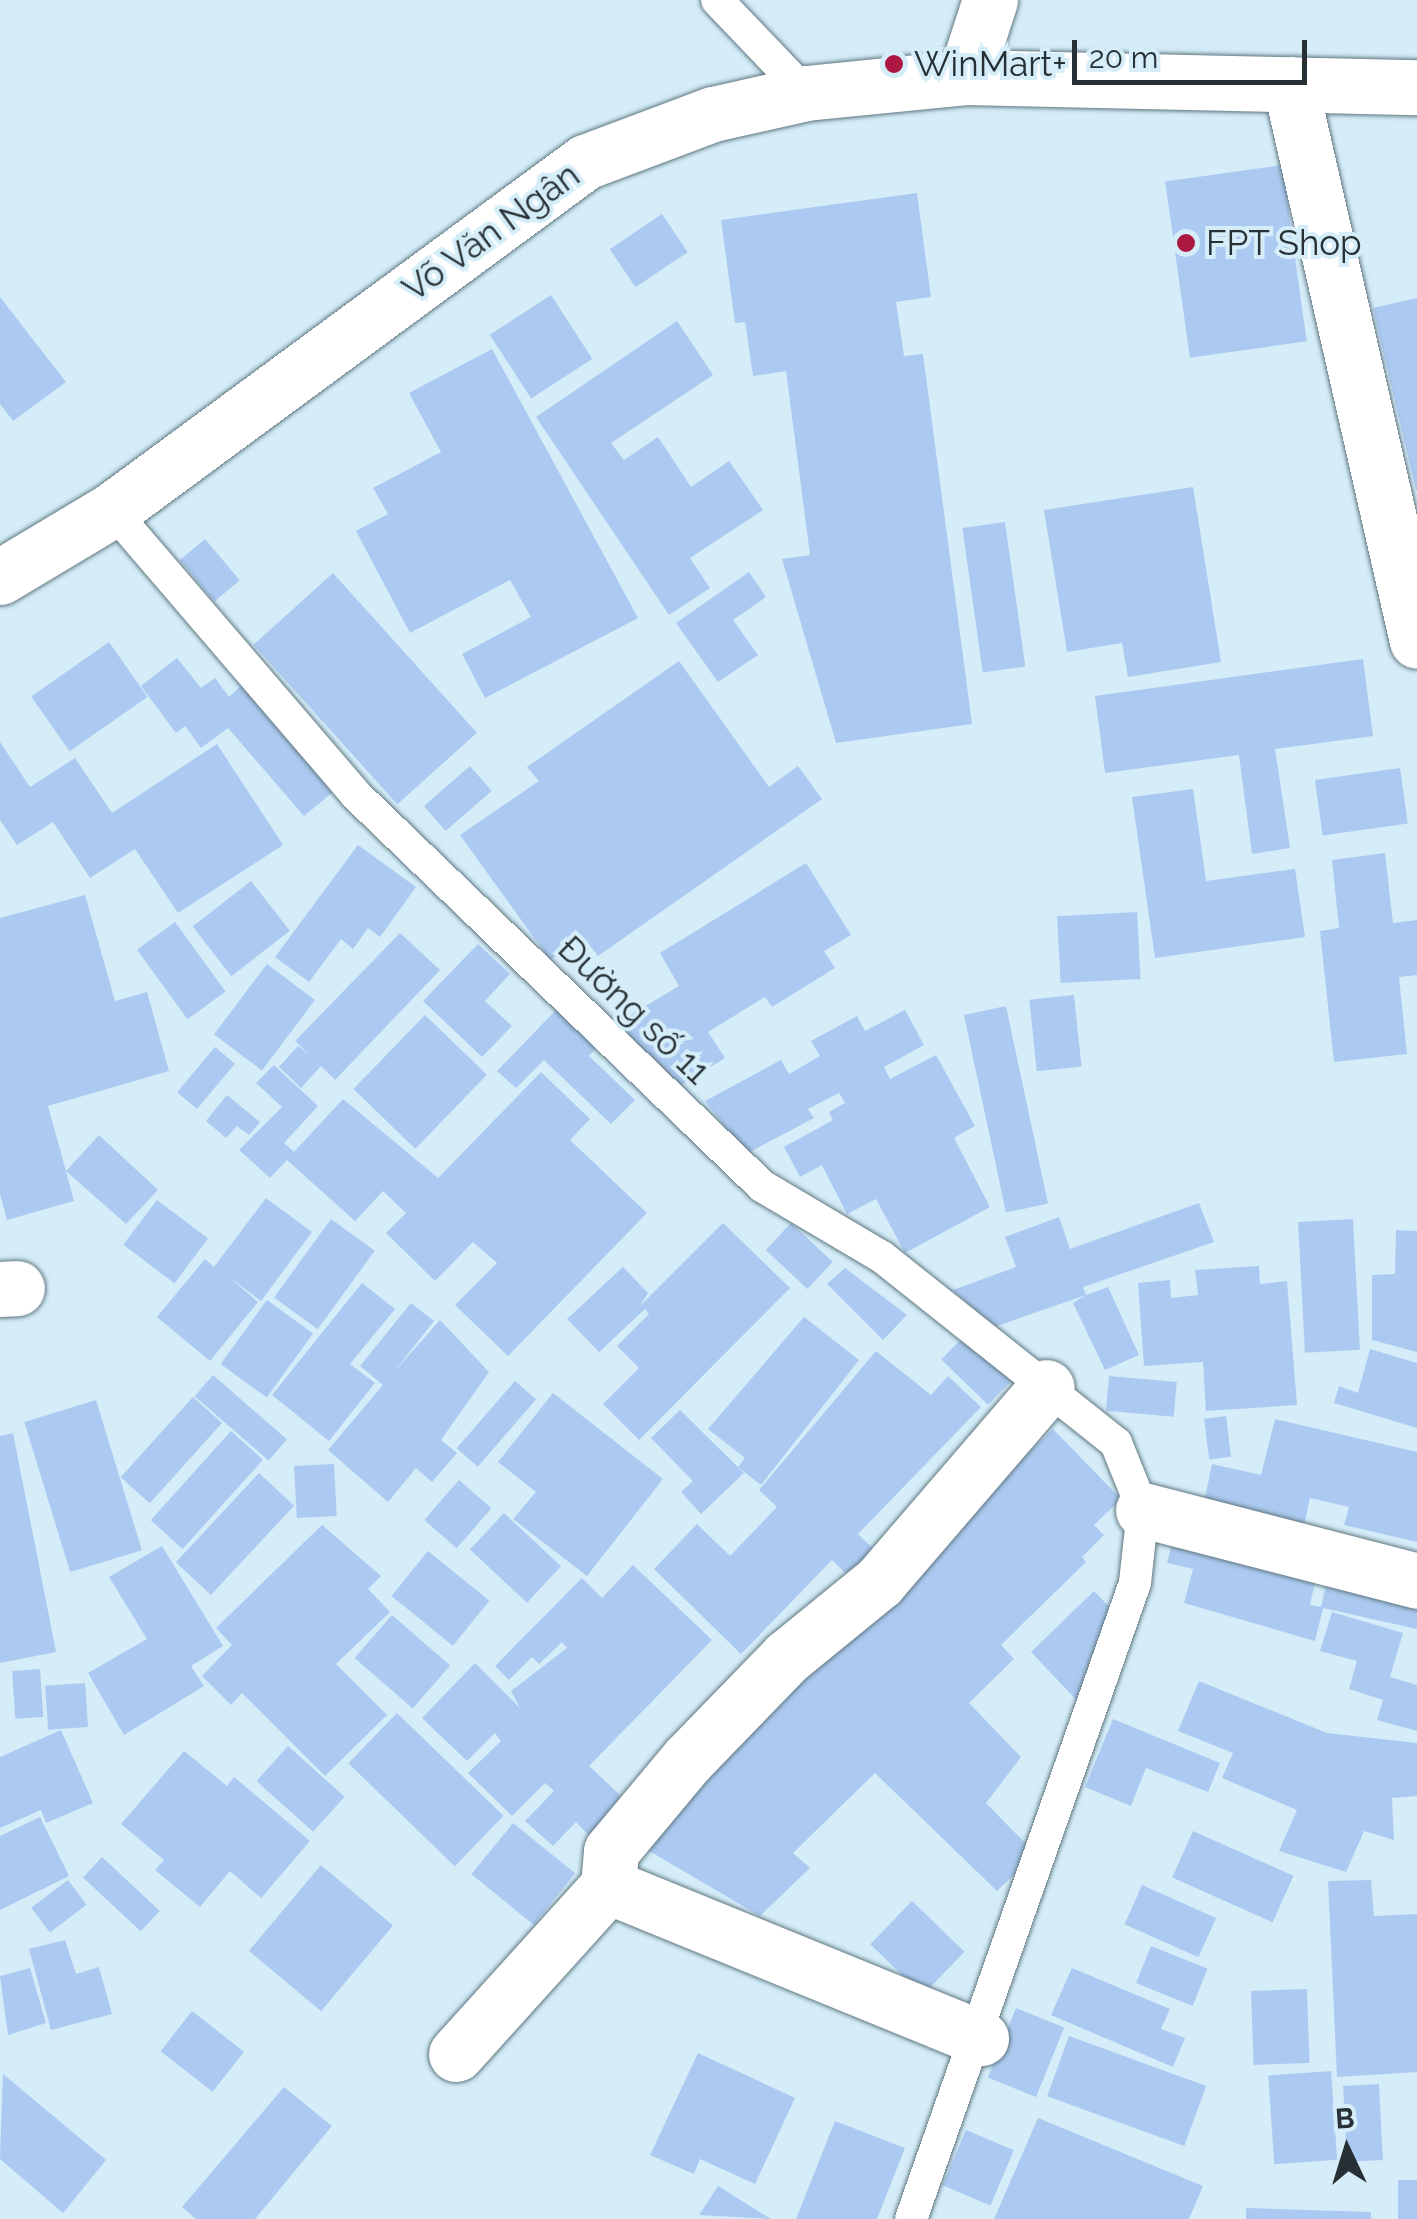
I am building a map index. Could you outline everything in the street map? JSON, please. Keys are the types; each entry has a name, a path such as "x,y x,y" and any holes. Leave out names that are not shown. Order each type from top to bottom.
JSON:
{"street":[{"path":"965,77 990,0"},
{"name":"Võ Văn Ngân","path":"0,577 112,510 585,162 712,114 806,93 965,77 1417,88"},
{"path":"1290,84 1417,641"},
{"path":"456,2054 608,1886 611,1851 688,1759 787,1657 880,1582 1047,1387"},
{"path":"1142,1510 1417,1580"},
{"path":"608,1886 980,2038"}],"lane":[{"path":"717,0 806,93"},
{"name":"Đường số 11","path":"112,510 355,794 748,1174 882,1257 1116,1443 1142,1510"},
{"path":"912,2219 980,2038 1135,1584 1142,1510"}],"building":[{"path":"1282,165 1307,341 1190,358 1165,181"},
{"path":"917,193 931,297 896,302 904,356 923,354 972,724 836,743 782,559 810,555 786,371 753,376 745,322 735,323 721,220"},
{"path":"662,214 688,252 635,287 610,249"},
{"path":"551,295 592,359 531,398 490,335"},
{"path":"0,297 66,382 13,421 0,404"},
{"path":"1417,298 1417,490 1416,490 1373,308"},
{"path":"677,321 713,375 611,443 624,460 658,437 691,487 729,461 763,510 690,558 710,588 669,615 536,417"},
{"path":"492,349 638,618 485,698 462,654 531,617 510,580 410,633 356,531 388,514 373,488 441,452 409,393"},
{"path":"1193,487 1221,662 1128,677 1122,643 1067,652 1044,510"},
{"path":"1005,522 1025,667 983,673 962,528"},
{"path":"205,539 240,580 214,602 180,560"},
{"path":"749,572 766,597 733,620 758,655 718,682 676,623"},
{"path":"333,573 477,733 397,804 253,645"},
{"path":"109,642 147,697 70,751 31,696"},
{"path":"177,658 201,688 215,678 229,697 241,686 333,792 304,816 228,728 201,748 185,726 176,733 141,686"},
{"path":"1363,659 1373,736 1275,749 1290,848 1252,854 1239,755 1105,773 1095,696"},
{"path":"679,661 769,787 798,766 822,799 598,956 583,937 550,960 460,835 539,781 527,767"},
{"path":"0,742 30,787 75,758 112,813 217,744 283,845 178,913 135,849 90,878 53,822 17,845 0,820"},
{"path":"470,766 492,791 446,831 424,806"},
{"path":"1400,768 1408,823 1323,835 1315,780"},
{"path":"1193,789 1206,881 1295,869 1305,937 1155,958 1132,797"},
{"path":"358,845 416,887 380,937 368,928 353,949 341,939 309,982 275,957"},
{"path":"1385,853 1393,923 1417,920 1417,975 1399,977 1407,1054 1334,1062 1320,931 1339,928 1332,860"},
{"path":"806,863 851,935 824,951 835,968 772,1007 765,997 708,1032 725,1058 673,1090 617,1023 679,986 660,953"},
{"path":"251,881 290,931 231,976 193,927"},
{"path":"85,895 115,1001 147,992 169,1071 48,1106 74,1201 7,1220 0,1194 0,918"},
{"path":"1137,912 1141,979 1061,983 1057,916"},
{"path":"175,922 226,992 188,1019 137,950"},
{"path":"400,933 440,970 335,1080 321,1066 301,1088 279,1067 298,1046 309,1054 295,1041"},
{"path":"478,944 510,974 485,1001 512,1026 482,1057 423,1001"},
{"path":"267,964 315,1000 262,1070 214,1034"},
{"path":"1074,995 1082,1067 1037,1071 1029,1000"},
{"path":"1006,1006 1048,1204 1006,1213 964,1015"},
{"path":"557,1009 597,1047 589,1056 635,1100 611,1124 544,1060 516,1088 497,1071"},
{"path":"905,1010 924,1045 884,1067 890,1079 936,1055 975,1126 954,1138 990,1207 905,1253 876,1199 847,1214 822,1165 800,1177 784,1147 833,1120 829,1112 845,1103 839,1093 808,1109 814,1118 746,1154 705,1101 781,1060 789,1074 820,1056 811,1041 857,1016 865,1031"},
{"path":"425,1015 487,1075 415,1149 353,1089"},
{"path":"215,1047 235,1064 197,1109 177,1092"},
{"path":"274,1065 318,1106 284,1143 294,1152 343,1099 438,1178 541,1072 590,1119 570,1140 647,1213 508,1356 455,1305 497,1263 473,1242 435,1281 386,1233 406,1213 383,1191 355,1221 287,1160 270,1178 239,1150 282,1107 256,1083"},
{"path":"227,1095 260,1122 249,1135 237,1126 226,1138 206,1121"},
{"path":"99,1135 158,1190 126,1224 66,1171"},
{"path":"266,1198 312,1232 261,1301 228,1276 258,1302 210,1361 157,1317 205,1259 214,1267"},
{"path":"157,1200 208,1239 174,1283 123,1245"},
{"path":"1199,1203 1214,1242 1083,1287 1086,1295 994,1327 953,1290 1016,1267 1005,1237 1059,1217 1070,1249"},
{"path":"331,1219 375,1251 318,1329 274,1297"},
{"path":"1353,1219 1360,1350 1305,1353 1298,1222"},
{"path":"723,1223 790,1288 639,1440 603,1404 639,1368 617,1346 649,1314 645,1309 599,1352 567,1319 623,1267 648,1293 640,1306"},
{"path":"791,1223 833,1262 807,1289 766,1250"},
{"path":"1396,1230 1417,1231 1417,1352 1372,1340 1372,1275 1395,1274"},
{"path":"1259,1266 1260,1284 1287,1281 1297,1405 1206,1411 1203,1362 1144,1366 1138,1283 1170,1280 1171,1298 1198,1295 1195,1270"},
{"path":"845,1268 907,1315 883,1340 827,1284"},
{"path":"362,1283 395,1309 350,1364 375,1383 329,1441 272,1395"},
{"path":"1108,1287 1139,1355 1105,1370 1073,1303"},
{"path":"267,1300 313,1334 267,1397 221,1364"},
{"path":"411,1303 434,1321 393,1373 440,1320 489,1372 441,1440 457,1453 432,1482 416,1468 388,1502 328,1450 383,1385 360,1366"},
{"path":"804,1317 859,1360 761,1485 738,1467 745,1458 708,1429"},
{"path":"967,1333 1014,1378 988,1405 941,1360"},
{"path":"1370,1349 1417,1363 1417,1428 1334,1403 1339,1386 1358,1393"},
{"path":"876,1351 931,1395 948,1376 981,1407 858,1534 884,1559 859,1586 832,1560 741,1654 654,1569 697,1524 730,1556 777,1507 759,1490"},
{"path":"213,1375 287,1439 269,1460 195,1396"},
{"path":"1109,1376 1177,1382 1174,1417 1106,1411"},
{"path":"515,1381 536,1399 478,1467 457,1448"},
{"path":"553,1393 663,1479 587,1576 513,1519 536,1492 498,1462"},
{"path":"193,1397 222,1423 150,1503 121,1477"},
{"path":"96,1400 142,1550 70,1572 24,1422"},
{"path":"680,1410 744,1473 701,1514 681,1492 693,1481 651,1438"},
{"path":"1226,1416 1231,1457 1209,1459 1204,1419"},
{"path":"1275,1419 1417,1452 1417,1542 1344,1525 1349,1507 1310,1498 1304,1526 1204,1503 1212,1464 1261,1475"},
{"path":"1053,1429 1121,1499 1094,1525 1104,1535 1082,1557 1086,1562 1001,1645 1014,1659 969,1703 1021,1757 986,1803 1036,1854 997,1891 875,1773 793,1853 810,1868 760,1916 627,1838"},
{"path":"231,1431 263,1460 183,1549 151,1520"},
{"path":"13,1433 56,1652 0,1663 0,1436"},
{"path":"334,1464 337,1516 297,1518 294,1466"},
{"path":"259,1473 294,1506 211,1595 176,1562"},
{"path":"459,1480 491,1508 457,1548 424,1520"},
{"path":"504,1513 561,1566 527,1603 470,1550"},
{"path":"322,1525 381,1576 368,1589 390,1612 336,1664 387,1715 325,1776 242,1693 231,1705 202,1676 232,1645 216,1628"},
{"path":"1177,1525 1320,1559 1310,1605 1321,1607 1331,1564 1417,1584 1417,1629 1323,1608 1315,1641 1184,1603 1193,1569 1167,1563"},
{"path":"162,1546 223,1646 191,1666 204,1686 124,1735 88,1673 147,1639 109,1577"},
{"path":"428,1551 489,1601 453,1646 391,1596"},
{"path":"633,1565 712,1640 589,1766 636,1810 600,1847 576,1822 553,1846 525,1821 554,1791 545,1783 512,1816 468,1773 501,1741 495,1733 467,1761 422,1718 475,1663 520,1708 511,1691 567,1648 562,1642 539,1664 532,1657 509,1680 495,1666 582,1578 602,1598"},
{"path":"1094,1591 1119,1617 1084,1708 1031,1652"},
{"path":"1332,1612 1403,1633 1390,1677 1417,1685 1417,1731 1377,1720 1383,1700 1349,1689 1357,1661 1320,1651"},
{"path":"392,1615 450,1666 413,1709 355,1658"},
{"path":"40,1669 43,1717 15,1719 12,1671"},
{"path":"1199,1681 1327,1733 1417,1743 1417,1796 1392,1798 1394,1840 1364,1831 1346,1872 1279,1851 1297,1810 1222,1778 1233,1753 1178,1731"},
{"path":"85,1683 88,1727 48,1730 45,1686"},
{"path":"397,1713 503,1816 455,1866 348,1763"},
{"path":"1113,1719 1220,1763 1208,1792 1146,1768 1131,1806 1085,1787"},
{"path":"61,1730 93,1803 46,1823 41,1810 0,1828 0,1757"},
{"path":"288,1746 344,1797 313,1832 257,1781"},
{"path":"184,1751 227,1786 234,1777 310,1841 261,1898 230,1871 200,1907 155,1870 164,1860 121,1824"},
{"path":"40,1817 69,1876 0,1910 0,1836"},
{"path":"513,1823 575,1873 534,1925 471,1874"},
{"path":"1193,1831 1293,1876 1273,1922 1172,1878"},
{"path":"102,1857 160,1911 141,1931 83,1877"},
{"path":"321,1865 393,1925 321,2011 249,1951"},
{"path":"68,1880 87,1905 50,1932 31,1908"},
{"path":"1371,1880 1374,1916 1417,1914 1417,2072 1337,2077 1328,1881"},
{"path":"1142,1885 1216,1918 1199,1957 1125,1924"},
{"path":"912,1901 965,1952 923,1995 870,1944"},
{"path":"65,1940 76,1974 99,1967 112,2014 51,2030 29,1949"},
{"path":"1151,1946 1208,1969 1193,2006 1136,1983"},
{"path":"30,1968 46,2023 8,2035 0,1976"},
{"path":"1072,1968 1170,2009 1161,2029 1185,2038 1173,2067 1051,2015"},
{"path":"1307,1989 1310,2063 1254,2065 1251,1991"},
{"path":"1016,2008 1064,2027 1036,2097 988,2078"},
{"path":"192,2011 244,2052 213,2092 161,2051"},
{"path":"1069,2036 1206,2086 1184,2146 1047,2096"},
{"path":"698,2053 795,2098 755,2184 700,2159 694,2174 650,2155"},
{"path":"1331,2071 1337,2160 1274,2164 1268,2075"},
{"path":"3,2074 106,2160 63,2213 0,2159"},
{"path":"1379,2084 1383,2160 1347,2162 1343,2086"},
{"path":"284,2087 332,2126 255,2219 196,2219 182,2207"},
{"path":"1038,2118 1203,2186 1189,2219 994,2219"},
{"path":"835,2121 905,2148 877,2219 796,2219"},
{"path":"966,2130 1014,2150 990,2206 943,2185"},
{"path":"1398,2180 1417,2180 1417,2219 1398,2219"},
{"path":"718,2186 771,2219 699,2215"},
{"path":"1246,2208 1371,2212 1371,2219 1246,2219"}],"place":[{"name":"WinMart+","path":"894,64"},
{"name":"FPT Shop","path":"1186,243"}]}
